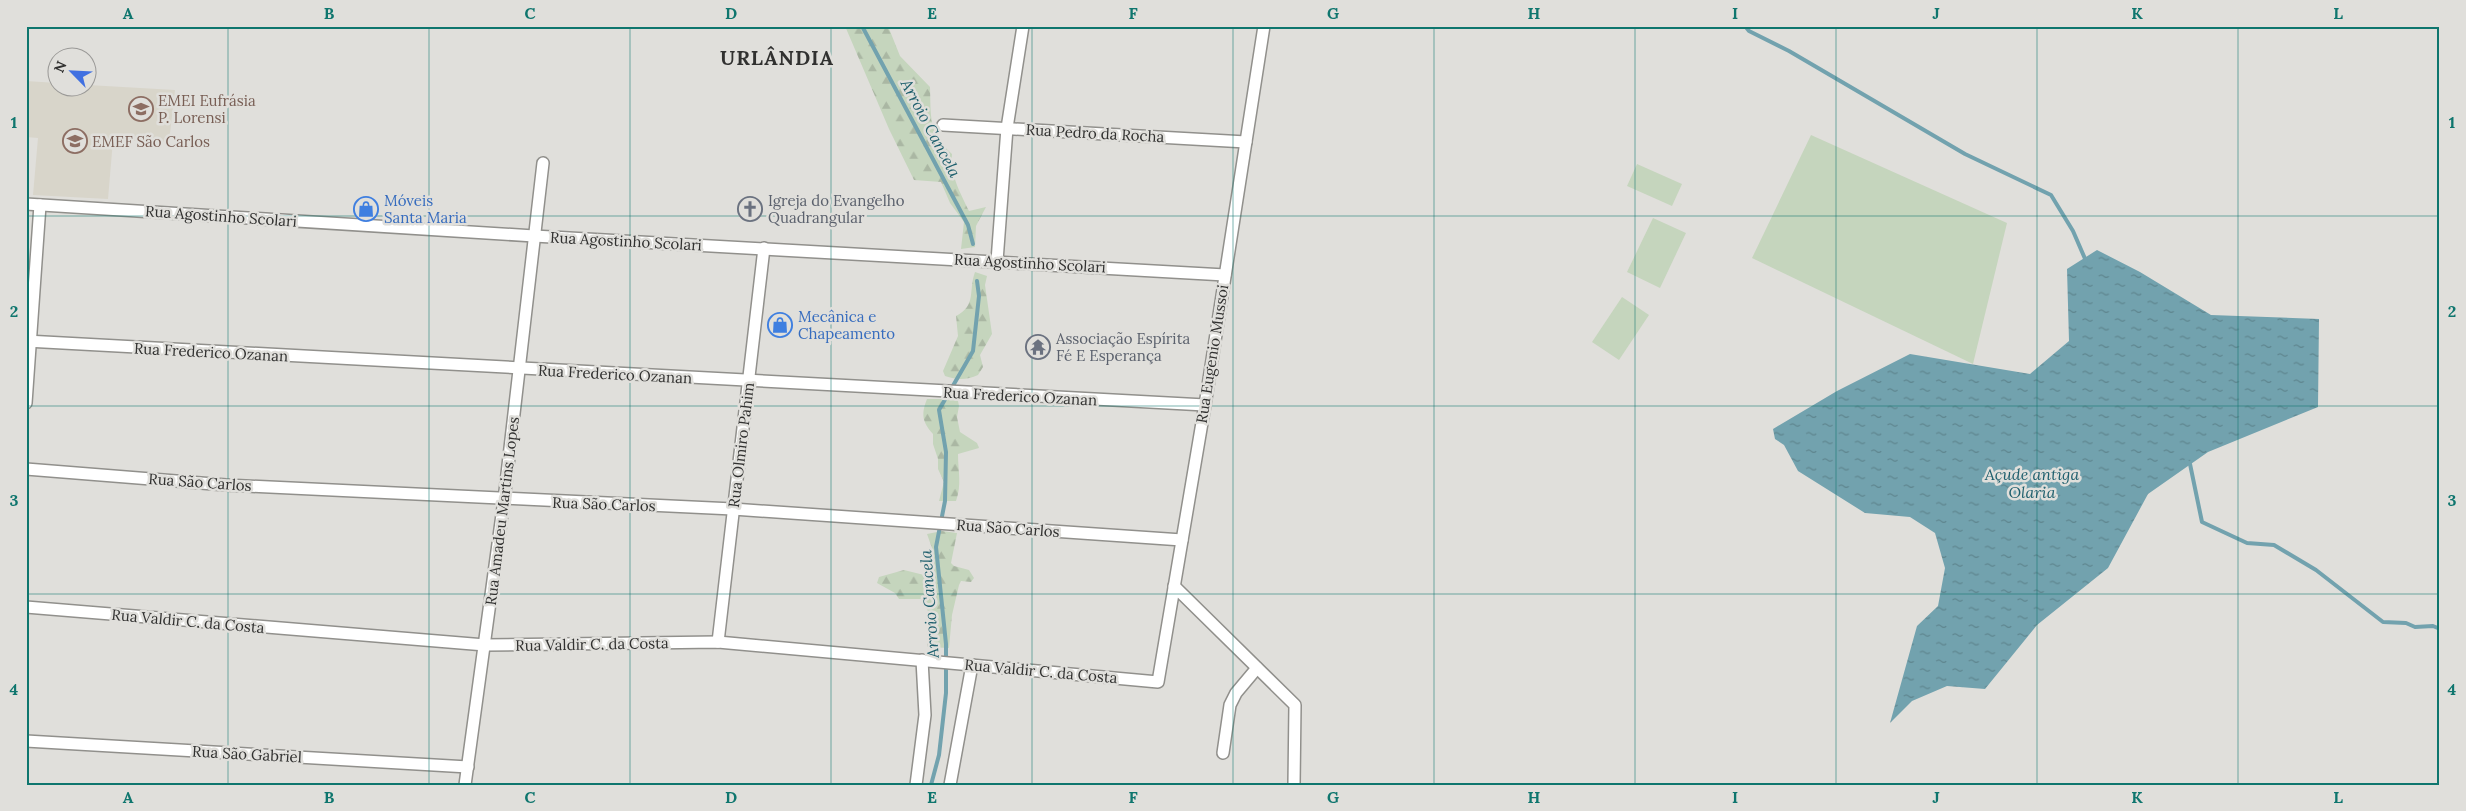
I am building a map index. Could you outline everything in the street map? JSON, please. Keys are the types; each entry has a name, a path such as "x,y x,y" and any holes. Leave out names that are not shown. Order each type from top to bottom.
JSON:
{"street":[{"path":"997,261 1007,128 1022,26"},
{"name":"Rua Eugenio Mussoi","path":"1158,682 1205,405 1264,26"},
{"name":"Rua Pedro da Rocha","path":"943,125 1246,142"},
{"name":"Rua Amadeu Martins Lopes","path":"465,785 504,500 543,164"},
{"name":"Rua Agostinho Scolari","path":"26,204 534,236 1225,275"},
{"path":"26,404 28,341 40,205"},
{"name":"Rua Olmiro Pahim","path":"718,642 764,248"},
{"name":"Rua Frederico Ozanan","path":"28,341 748,382 1205,405"},
{"name":"Rua São Carlos","path":"26,469 226,485 504,500 733,509 1182,540"},
{"path":"1174,586 1294,705 1294,785"},
{"name":"Rua Valdir C. da Costa","path":"26,607 485,645 718,642 1158,682"},
{"path":"916,785 925,715 927,661"},
{"path":"950,785 972,665"},
{"path":"1223,753 1230,705 1236,693 1257,668"},
{"name":"Rua São Gabriel","path":"26,741 468,767"}],"shaded area":[{"name":"EMEF São Carlos","path":"26,81 48,82 48,98 98,98 98,86 175,90 169,142 113,140 108,199 33,195 38,138 26,137"}],"green space":[{"path":"845,26 888,26 900,56 930,87 932,124 939,139 952,154 954,176 962,197 969,211 986,207 976,226 975,247 961,249 964,222 950,203 941,182 914,180 889,129"},
{"path":"1811,135 2007,223 1973,364 1752,258"},
{"path":"1637,164 1682,184 1672,206 1627,186"},
{"path":"1653,218 1686,233 1660,288 1627,272"},
{"path":"975,272 987,276 985,285 992,334 980,355 983,367 978,375 966,379 958,379 945,376 943,371 958,336 956,316 967,307 971,297"},
{"path":"1622,297 1649,315 1619,360 1592,342"},
{"path":"927,399 953,399 958,401 957,417 960,432 977,443 979,448 958,454 959,484 956,501 939,501 944,482 938,469 933,434 925,422 923,414"},
{"path":"942,531 957,533 951,563 954,566 969,570 974,578 971,582 961,581 959,585 952,615 949,648 927,647 930,618 924,599 899,599 895,593 877,583 879,577 904,570 924,575 932,570 932,548 927,534"}],"water":[{"name":"Açude antiga Olaria","path":"2097,250 2140,272 2211,315 2319,319 2318,407 2208,452 2148,494 2108,568 2037,625 1985,689 1947,686 1912,701 1890,723 1917,626 1938,606 1945,568 1935,533 1910,517 1865,513 1798,471 1784,445 1775,439 1773,429 1837,391 1910,354 2030,374 2069,341 2067,269"}],"waterway":[{"name":"Arroio Cancela","path":"862,26 968,225 973,244"},
{"path":"1745,26 1749,31 1789,51 1965,154 2051,195 2073,231 2086,261"},
{"name":"Arroio Cancela","path":"931,785 939,755 946,693 946,644 936,547 945,501 946,452 939,410 973,351 979,296 977,281"},
{"path":"2186,461 2190,464 2202,522 2247,543 2274,545 2316,570 2383,622 2406,623 2415,627 2433,626 2440,629"}],"place":[{"name":"EMEI Eufrásia P. Lorensi","path":"141,109"},
{"name":"EMEF São Carlos","path":"75,141"},
{"name":"Móveis Santa Maria","path":"366,209"},
{"name":"Igreja do Evangelho Quadrangular","path":"750,209"},
{"name":"Mecânica e Chapeamento","path":"780,325"},
{"name":"Associação Espírita Fé E Esperança","path":"1038,347"}],"district":[{"name":"URLÂNDIA","path":"777,57"}]}
